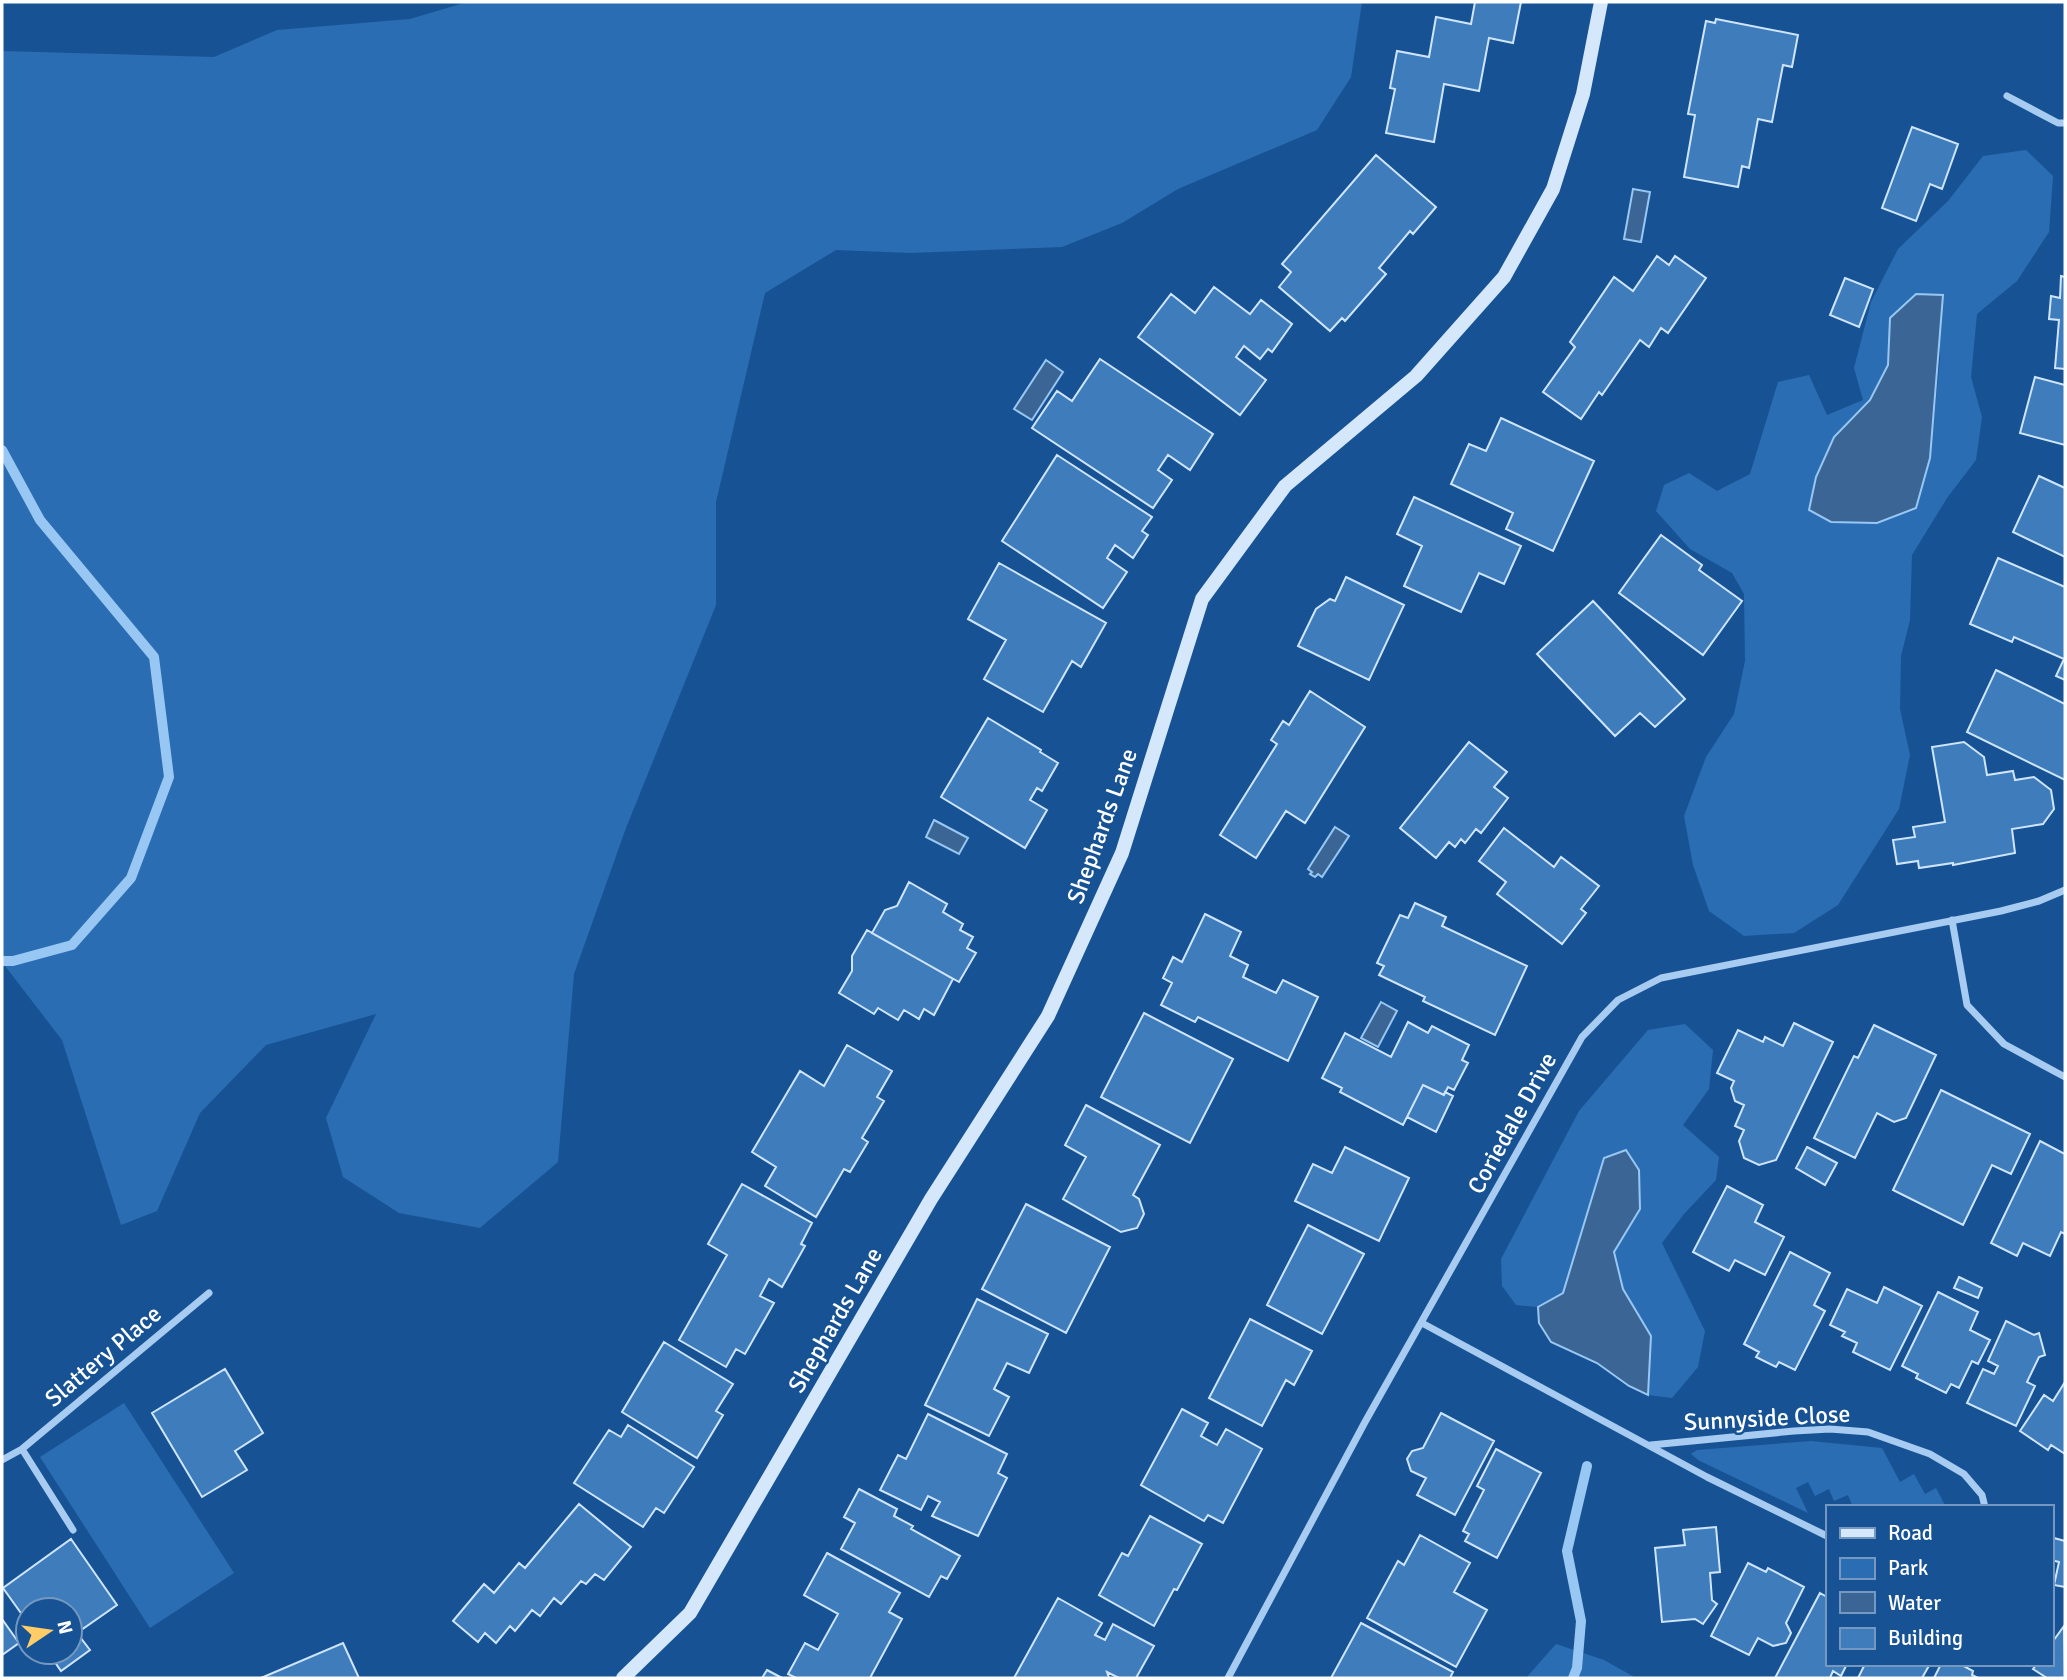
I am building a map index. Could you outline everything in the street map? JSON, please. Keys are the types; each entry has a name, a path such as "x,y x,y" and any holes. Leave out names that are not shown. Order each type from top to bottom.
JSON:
{"street":[{"name":"Shephards Lane","path":"623,1678 690,1614 931,1199 1048,1016 1122,853 1202,599 1285,486 1416,376 1504,276 1553,189 1583,94 1601,2"},
{"path":"2007,96 2057,123 2065,122"},
{"name":"Coriedale Drive","path":"1228,1678 1365,1422 1582,1037 1618,1000 1661,978 2001,911 2039,901 2065,890"},
{"path":"1952,920 1967,1005 2004,1044 2065,1077"},
{"name":"Slattery Place","path":"2,1460 22,1449 209,1293"},
{"name":"Sunnyside Close","path":"1422,1322 1707,1477 1826,1536"},
{"name":"Sunnyside Close","path":"1650,1446 1794,1431 1830,1429 1868,1432 1930,1454 1964,1474 1982,1495 1984,1505"},
{"path":"22,1449 73,1530"}],"green space":[{"path":"467,2 1362,2 1351,77 1317,130 1178,189 1122,223 1062,247 911,253 836,250 765,293 716,502 716,605 626,828 574,974 558,1162 480,1228 399,1213 343,1177 326,1118 376,1014 266,1045 200,1113 157,1211 121,1225 62,1040 2,962 2,51 214,57 277,30 410,19"},
{"path":"2026,150 2053,176 2049,232 2017,281 1977,314 1971,377 1982,417 1976,460 1947,498 1912,555 1910,620 1901,656 1900,709 1910,755 1899,809 1838,905 1794,933 1744,936 1709,911 1693,865 1684,816 1706,757 1734,714 1745,661 1744,594 1732,573 1690,549 1656,511 1664,485 1689,473 1717,491 1750,474 1778,382 1809,375 1827,415 1863,400 1854,368 1871,302 1898,249 1948,201 1983,156","holes":["1890,318 1940,334 1930,458 1916,508 1834,437 1870,400 1888,365"]},
{"path":"1685,1024 1713,1050 1709,1089 1683,1125 1719,1157 1716,1180 1684,1214 1662,1243 1705,1331 1698,1367 1672,1398 1648,1395 1651,1336 1623,1289 1613,1251 1640,1209 1582,1236 1563,1293 1538,1307 1516,1305 1502,1286 1501,1259 1579,1111 1648,1030"},
{"path":"124,1403 234,1573 150,1628 40,1457"},
{"path":"1811,1441 1882,1448 1900,1482 1914,1474 1925,1494 1936,1488 1945,1505 1852,1505 1848,1495 1834,1501 1829,1489 1815,1496 1808,1482 1796,1488 1808,1513 1698,1460 1691,1454 1697,1450"},
{"path":"1556,1644 1604,1660 1636,1678 1526,1678"}],"water":[{"path":"1633,189 1650,192 1641,242 1624,239"},
{"path":"1916,294 1943,295 1930,458 1916,508 1877,523 1831,522 1809,510 1816,477 1834,437 1870,400 1888,365 1890,318"},
{"path":"1046,360 1063,372 1032,420 1014,409"},
{"path":"934,820 968,838 959,854 926,837"},
{"path":"1335,827 1349,836 1322,877 1318,874 1315,877 1308,869"},
{"path":"1381,1002 1397,1011 1378,1047 1361,1038"},
{"path":"1626,1150 1639,1170 1640,1209 1614,1252 1623,1289 1651,1336 1648,1395 1629,1386 1597,1363 1551,1342 1539,1323 1538,1307 1563,1293 1604,1158"}],"building":[{"path":"1475,2 1521,2 1513,43 1489,38 1479,91 1444,84 1434,142 1386,133 1395,89 1390,88 1397,51 1429,57 1436,17 1471,24"},
{"path":"1716,19 1798,35 1792,67 1783,65 1772,122 1758,119 1749,168 1742,166 1738,187 1684,177 1695,115 1688,114 1706,21 1715,23"},
{"path":"1912,127 1958,144 1942,189 1930,184 1916,221 1882,208"},
{"path":"1376,155 1436,207 1413,234 1410,231 1379,268 1386,274 1345,321 1342,318 1330,331 1279,287 1291,272 1282,264"},
{"path":"1657,256 1669,265 1675,256 1706,278 1668,333 1661,328 1649,347 1640,340 1602,395 1599,392 1581,419 1543,392 1575,347 1570,342 1614,277 1633,291"},
{"path":"2061,276 2065,277 2065,369 2055,368 2059,320 2049,319 2051,296 2060,298"},
{"path":"1845,278 1873,289 1859,327 1830,315"},
{"path":"1214,287 1250,314 1261,300 1292,324 1272,352 1268,349 1260,359 1244,346 1236,357 1266,380 1240,415 1138,337 1171,294 1195,313"},
{"path":"1100,359 1213,434 1190,470 1168,455 1158,470 1172,480 1153,508 1032,428 1057,391 1072,401"},
{"path":"2035,377 2065,385 2065,445 2020,433"},
{"path":"1501,418 1594,461 1553,551 1506,529 1513,513 1451,484 1469,444 1486,451"},
{"path":"1057,455 1152,517 1142,531 1148,535 1133,558 1115,545 1107,558 1127,572 1103,608 1002,541"},
{"path":"2039,476 2065,488 2065,557 2013,532"},
{"path":"1414,497 1521,546 1504,584 1479,573 1461,612 1404,586 1422,546 1397,534"},
{"path":"1661,535 1702,565 1699,570 1742,601 1703,655 1619,593"},
{"path":"1998,558 2065,587 2065,680 2056,676 2064,659 2014,637 2012,642 1970,624"},
{"path":"999,563 1106,623 1081,667 1072,661 1043,712 984,679 1006,640 968,619"},
{"path":"1346,577 1404,605 1369,680 1298,646 1316,609 1330,599 1335,601"},
{"path":"1593,601 1685,699 1655,727 1640,713 1615,736 1537,654"},
{"path":"1996,670 2065,704 2065,780 1967,732"},
{"path":"1310,691 1365,727 1305,823 1286,811 1256,858 1220,835 1277,744 1271,740 1283,721 1289,725"},
{"path":"988,718 1058,763 1042,791 1037,788 1030,800 1047,810 1025,848 941,797"},
{"path":"1469,742 1507,772 1494,787 1508,798 1481,833 1476,829 1465,843 1461,839 1455,847 1449,842 1436,858 1400,828"},
{"path":"1964,742 1984,757 1987,775 2013,771 2015,780 2034,777 2051,790 2054,809 2043,824 2012,829 2015,853 1953,865 1919,868 1918,861 1897,864 1893,840 1915,837 1913,827 1945,822 1932,747"},
{"path":"1504,828 1554,867 1561,857 1599,886 1581,909 1586,913 1562,944 1497,894 1506,882 1479,861"},
{"path":"909,882 947,904 943,912 963,924 960,930 973,937 967,948 976,953 959,982 872,933 885,910 897,906"},
{"path":"1415,903 1446,917 1442,926 1527,966 1495,1035 1423,1001 1425,997 1379,975 1384,966 1377,963 1400,915 1408,918"},
{"path":"1205,914 1241,932 1230,956 1248,965 1243,977 1276,993 1283,980 1318,997 1288,1061 1198,1017 1195,1022 1161,1005 1172,983 1163,978 1173,957 1182,962"},
{"path":"867,930 953,979 934,1015 924,1009 919,1019 904,1010 898,1020 878,1008 874,1014 839,993 852,971 852,956"},
{"path":"1144,1013 1233,1059 1190,1143 1101,1097"},
{"path":"1408,1022 1428,1033 1432,1026 1469,1045 1462,1060 1468,1063 1454,1090 1448,1087 1444,1095 1423,1085 1403,1125 1340,1092 1342,1088 1322,1078 1345,1033 1391,1057"},
{"path":"1794,1023 1833,1042 1776,1160 1759,1165 1744,1158 1739,1141 1744,1130 1735,1126 1744,1105 1735,1101 1731,1088 1734,1081 1717,1073 1738,1030 1763,1042 1765,1037 1783,1046"},
{"path":"1874,1025 1936,1055 1906,1118 1894,1122 1877,1113 1855,1158 1814,1138 1854,1056 1858,1058"},
{"path":"847,1045 892,1071 877,1097 884,1101 862,1138 868,1142 850,1172 844,1169 816,1217 765,1186 776,1167 752,1152 800,1071 824,1086"},
{"path":"1423,1085 1444,1095 1445,1092 1453,1096 1436,1132 1407,1117"},
{"path":"1941,1090 2030,1134 2011,1174 1992,1165 1963,1225 1893,1190"},
{"path":"1086,1105 1160,1145 1133,1195 1139,1199 1144,1214 1137,1228 1121,1232 1063,1199 1086,1157 1065,1145"},
{"path":"2040,1141 2065,1154 2065,1234 2061,1232 2050,1256 2023,1243 2017,1256 1991,1243"},
{"path":"1345,1147 1409,1178 1379,1241 1295,1201 1313,1164 1332,1173"},
{"path":"1807,1147 1837,1163 1825,1185 1796,1168"},
{"path":"742,1184 812,1223 801,1244 805,1246 782,1287 769,1279 760,1296 774,1303 745,1354 736,1349 726,1367 679,1340 727,1255 708,1244"},
{"path":"1727,1186 1763,1205 1755,1222 1784,1237 1765,1275 1735,1260 1729,1271 1693,1252"},
{"path":"1026,1204 1110,1247 1066,1333 982,1289"},
{"path":"1308,1225 1364,1254 1322,1334 1267,1305"},
{"path":"1790,1252 1830,1273 1814,1305 1825,1311 1795,1370 1779,1362 1776,1367 1756,1357 1759,1352 1744,1344"},
{"path":"1959,1277 1982,1288 1978,1298 1954,1288"},
{"path":"1884,1287 1922,1306 1890,1370 1853,1352 1857,1343 1842,1336 1845,1332 1830,1325 1847,1289 1877,1303"},
{"path":"1938,1292 1978,1312 1970,1330 1990,1340 1978,1364 1972,1361 1959,1388 1951,1384 1946,1393 1916,1378 1918,1374 1902,1366"},
{"path":"977,1299 1048,1334 1029,1373 1007,1363 994,1389 1009,1397 989,1436 925,1405"},
{"path":"1250,1319 1312,1351 1294,1385 1286,1380 1262,1426 1209,1398"},
{"path":"2006,1321 2034,1335 2039,1333 2045,1355 2039,1357 2027,1382 2035,1386 2016,1426 1967,1403 1983,1369 1994,1374 1998,1366 1988,1361"},
{"path":"664,1342 733,1384 716,1411 723,1415 697,1458 622,1412"},
{"path":"225,1369 263,1433 235,1451 247,1470 202,1497 152,1413"},
{"path":"2065,1382 2065,1454 2051,1445 2048,1450 2020,1431 2044,1395 2053,1401"},
{"path":"1182,1409 1208,1423 1201,1436 1217,1445 1226,1429 1262,1449 1223,1523 1208,1515 1204,1521 1141,1485"},
{"path":"1441,1413 1494,1441 1455,1515 1417,1495 1426,1478 1411,1471 1407,1459 1412,1451 1423,1448"},
{"path":"928,1414 1007,1454 998,1473 1007,1478 978,1536 932,1516 940,1502 928,1496 921,1510 880,1490 898,1455 906,1459"},
{"path":"628,1425 694,1467 664,1513 656,1508 643,1527 574,1483 609,1430 621,1437"},
{"path":"1496,1449 1541,1473 1497,1558 1465,1541 1469,1534 1463,1531 1484,1490 1477,1486"},
{"path":"859,1489 897,1509 894,1516 913,1526 911,1529 960,1556 947,1579 941,1576 929,1597 841,1549 855,1523 844,1517"},
{"path":"579,1504 631,1547 604,1580 595,1574 586,1584 581,1581 561,1604 554,1598 540,1616 532,1610 515,1631 510,1626 496,1643 485,1633 478,1642 453,1621 484,1584 494,1593 519,1563 525,1568"},
{"path":"1150,1516 1202,1544 1154,1626 1099,1595 1122,1553 1128,1556"},
{"path":"1716,1527 1720,1572 1710,1573 1712,1600 1717,1604 1703,1624 1695,1619 1662,1622 1655,1548 1685,1545 1683,1530"},
{"path":"1420,1535 1470,1563 1454,1592 1487,1610 1456,1667 1367,1618 1398,1561 1404,1565"},
{"path":"2054,1538 2065,1541 2065,1587 2054,1585 2059,1562 2053,1560"},
{"path":"71,1539 117,1605 84,1628 84,1596 14,1596 14,1603 3,1588"},
{"path":"827,1553 900,1593 889,1612 902,1619 870,1678 796,1678 788,1674 805,1643 818,1650 838,1614 804,1595"},
{"path":"1748,1563 1766,1572 1768,1568 1804,1587 1786,1623 1791,1633 1786,1643 1773,1646 1758,1638 1749,1655 1711,1636"},
{"path":"1820,1593 1826,1596 1826,1666 1846,1666 1841,1676 1833,1671 1830,1678 1775,1678"},
{"path":"1058,1598 1102,1623 1095,1635 1105,1640 1113,1624 1154,1646 1136,1678 1119,1678 1107,1672 1109,1678 1014,1678"},
{"path":"2,1619 14,1636 14,1647 2,1655"},
{"path":"1361,1623 1453,1672 1450,1678 1331,1678"},
{"path":"2064,1626 2065,1678 2047,1678 2033,1669 2035,1666 2053,1666 2053,1641"},
{"path":"84,1642 90,1650 84,1654"},
{"path":"343,1643 359,1678 261,1678"},
{"path":"1864,1666 1929,1666 1922,1678 1858,1678"},
{"path":"1940,1666 1964,1666 1973,1671 1972,1675 1978,1678 1934,1678"},
{"path":"767,1670 782,1678 762,1678"}],"waterway":[{"path":"2,450 40,520 154,657 169,777 131,878 72,945 13,961 2,961"},
{"path":"1573,1678 1577,1668 1581,1621 1567,1551 1587,1466"}]}
